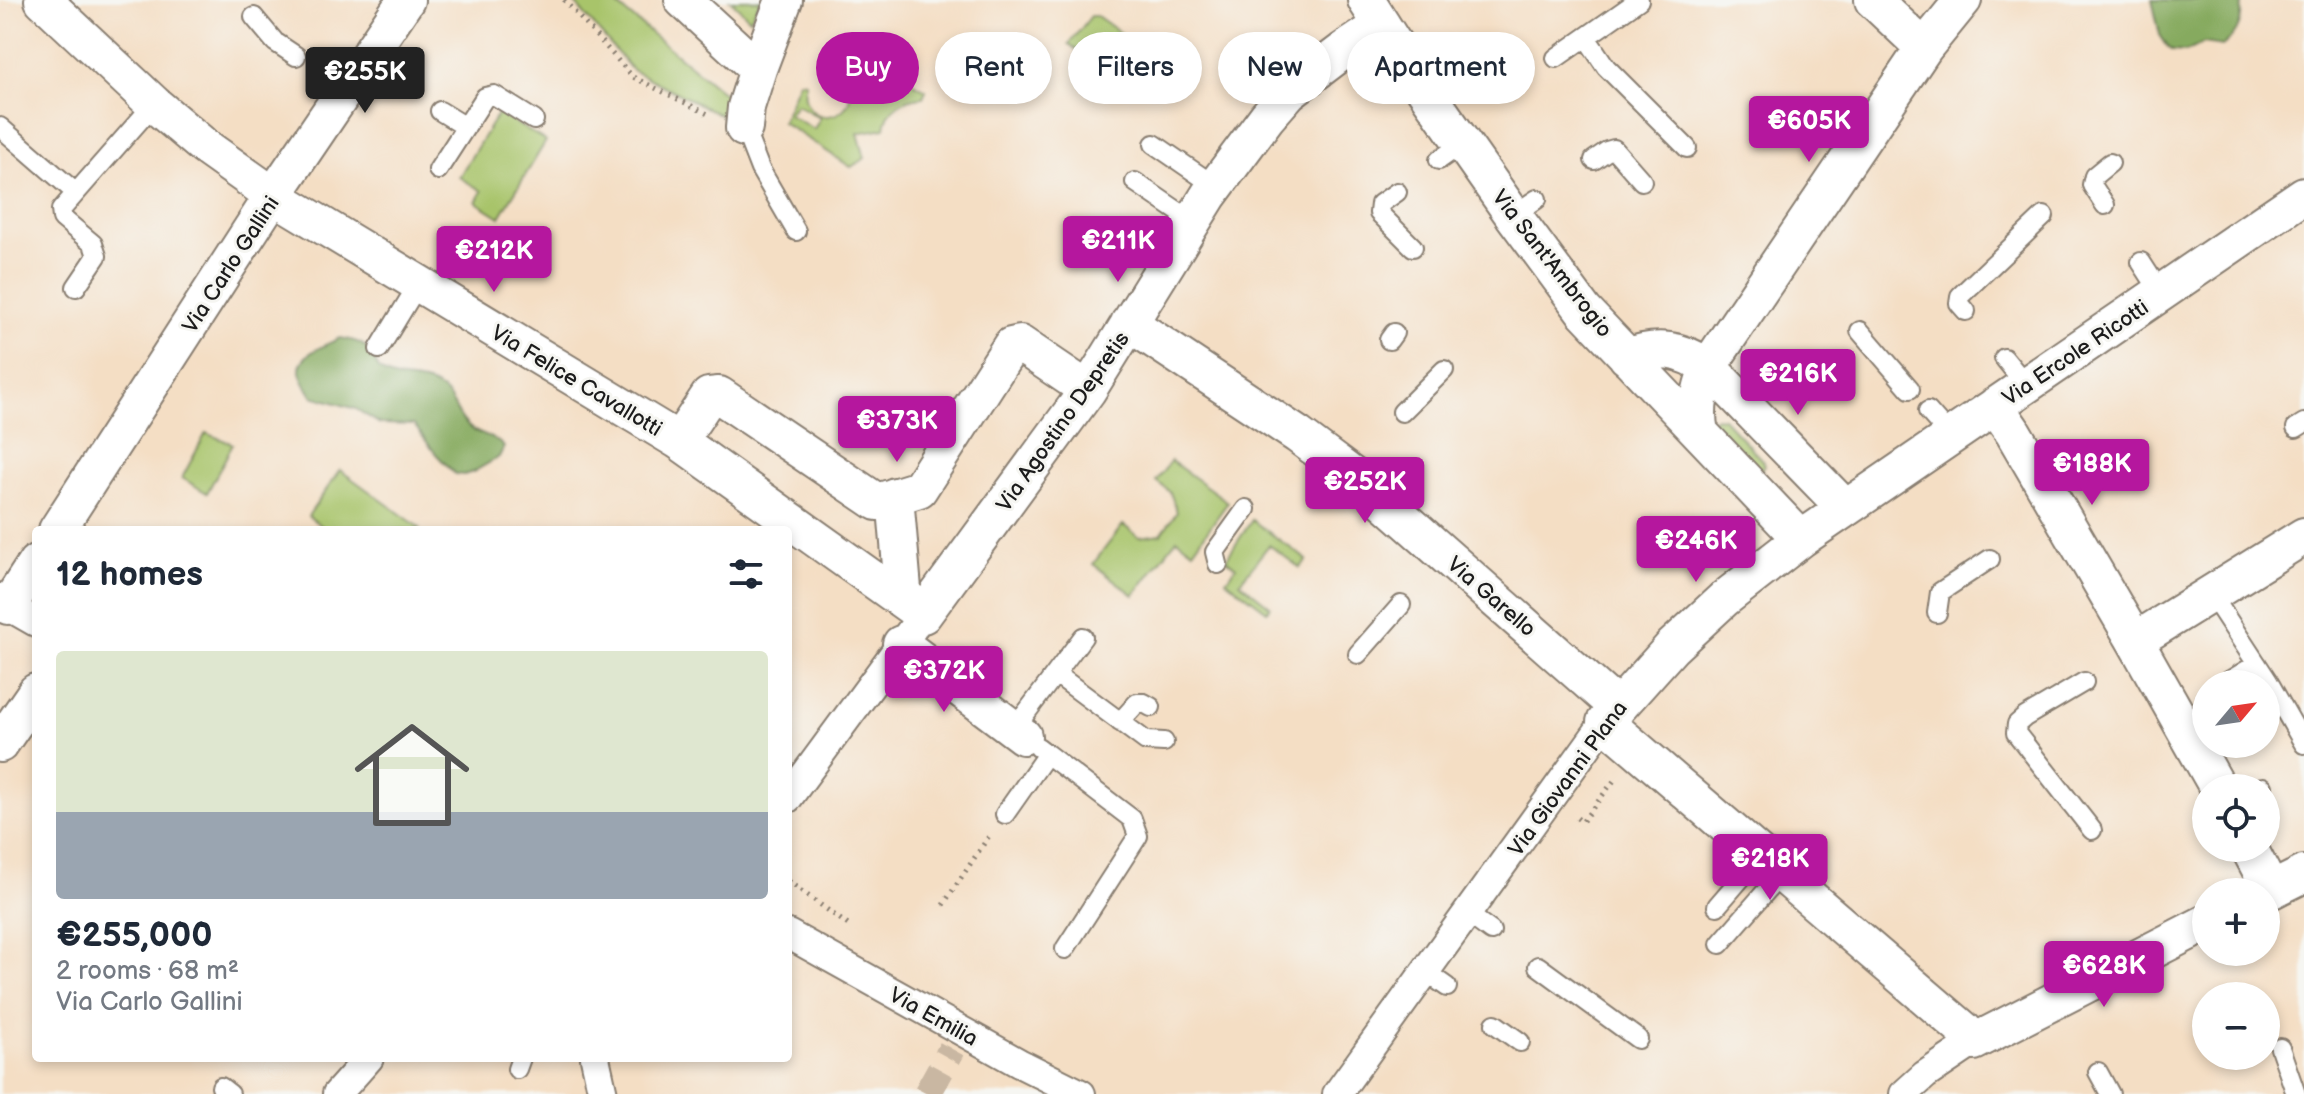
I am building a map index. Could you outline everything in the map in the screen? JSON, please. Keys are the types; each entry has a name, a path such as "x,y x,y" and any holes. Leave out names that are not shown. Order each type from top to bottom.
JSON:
{"street":[{"name":"Via Felice Cavallotti","path":"43,0 154,104 205,147 274,196 679,441 914,608"},
{"name":"Via Carlo Gallini","path":"60,526 274,196 406,0"},
{"path":"683,0 758,69"},
{"path":"744,128 746,107 784,0"},
{"path":"1873,0 1924,48"},
{"path":"1700,432 1698,397 1708,367 1924,48 1963,0"},
{"name":"Via Sant'Ambrogio","path":"1374,13 1451,152 1525,207 1584,311 1801,539"},
{"name":"Via Agostino Depretis","path":"792,793 901,644 914,608 1088,390 1215,186 1289,92 1343,51 1374,13"},
{"name":"Via Ercole Ricotti","path":"1845,508 1939,424 1995,406 2015,371 2161,293 2304,195"},
{"name":"Via Garello","path":"1129,323 1307,440 1352,463 1369,488 1440,559 1772,864 1974,1042"},
{"path":"679,441 709,396 719,395 877,502 919,489 1011,346 1020,344 1088,390"},
{"path":"1627,357 1651,350 1675,351 1687,354 1708,367 1845,508"},
{"path":"1995,406 2053,519 2134,648 2184,714 2212,774"},
{"path":"895,496 914,608"},
{"name":"Via Giovanni Plana","path":"1337,1094 1436,980 1468,914 1611,715 1672,647 1724,599 1845,508"},
{"path":"2134,648 2211,594 2304,536"},
{"path":"15,610 32,572"},
{"path":"901,644 1028,740"},
{"path":"0,744 32,698"},
{"path":"2280,885 2304,874"},
{"path":"1904,1094 1925,1075 1974,1042 2061,1005 2192,931"},
{"name":"Via Emilia","path":"792,937 957,1040 1079,1094"},
{"path":"596,1062 603,1094"},
{"path":"337,1094 364,1070"}],"lane":[{"path":"1556,58 1639,0"},
{"path":"254,17 275,42 296,56"},
{"path":"1586,37 1606,67 1687,148"},
{"path":"438,170 485,97 494,95 534,120"},
{"path":"76,287 97,256 93,244 62,218 61,210 154,104"},
{"path":"440,111 466,127"},
{"path":"0,127 76,193"},
{"path":"744,128 760,169 796,231"},
{"path":"1154,144 1215,186"},
{"path":"1594,160 1614,149 1642,181"},
{"path":"2105,205 2092,185 2094,176 2110,163"},
{"path":"1135,182 1192,221"},
{"path":"1397,192 1380,204 1379,213 1413,247"},
{"path":"1966,311 1959,303 1960,296 2044,216"},
{"path":"2141,262 2161,293"},
{"path":"379,349 419,283"},
{"path":"1860,331 1910,389"},
{"path":"1402,412 1444,370"},
{"path":"1218,564 1215,552 1246,509"},
{"path":"1937,613 1940,592 1990,559"},
{"path":"2211,594 2257,664 2296,712 2304,744"},
{"path":"1358,654 1401,605"},
{"path":"1005,814 1028,740 1056,674 1083,637"},
{"path":"2247,670 2257,664"},
{"path":"1056,674 1146,741 1164,742"},
{"path":"2084,682 2025,717 2017,724 2016,733 2092,830"},
{"path":"1120,722 1137,703 1151,707"},
{"path":"1028,740 1132,819 1138,836 1065,949"},
{"path":"1717,906 1772,864"},
{"path":"1720,944 1772,864"},
{"path":"1468,914 1491,931"},
{"path":"1538,966 1638,1039"},
{"path":"1495,1024 1520,1042"},
{"path":"2280,1048 2296,1094"},
{"path":"2098,1072 2110,1094"}],"path":[{"path":"564,0 633,77 732,126 744,128"},
{"path":"1574,817 1582,822 1617,777"},
{"path":"943,905 978,853"},
{"path":"792,884 854,930"}],"green space":[{"path":"572,0 611,0 738,105 736,123 632,70"},
{"path":"730,0 761,0 750,19"},
{"path":"2152,0 2242,0 2240,20 2233,37 2222,46 2204,43 2186,52 2173,51 2160,35"},
{"path":"1091,16 1097,16 1119,32 1078,32"},
{"path":"799,81 806,82 805,99 818,115 827,116 843,110 847,104 900,104 889,115 885,128 858,133 865,158 851,167 782,122","holes":["796,104 820,118 814,129 789,115"]},
{"path":"919,86 926,90 923,97 919,98"},
{"path":"498,113 546,141 500,217 476,202 482,191 459,177"},
{"path":"340,338 365,347 386,374 440,389 468,426 504,447 499,457 473,472 455,474 414,425 380,424 356,409 312,396 302,378 301,365 314,350"},
{"path":"1723,418 1762,460 1764,465 1760,471 1712,420"},
{"path":"206,433 233,444 207,493 182,478"},
{"path":"1171,461 1228,502 1193,551 1177,539 1134,595 1093,564 1123,525 1139,537 1161,534 1177,512 1170,492 1156,481"},
{"path":"340,470 417,526 322,526 308,516"},
{"path":"1252,520 1307,560 1300,568 1269,545 1240,582 1270,606 1267,611 1226,580 1236,567 1226,559"}],"tunnel":[{"path":"927,1094 952,1049"}]}
